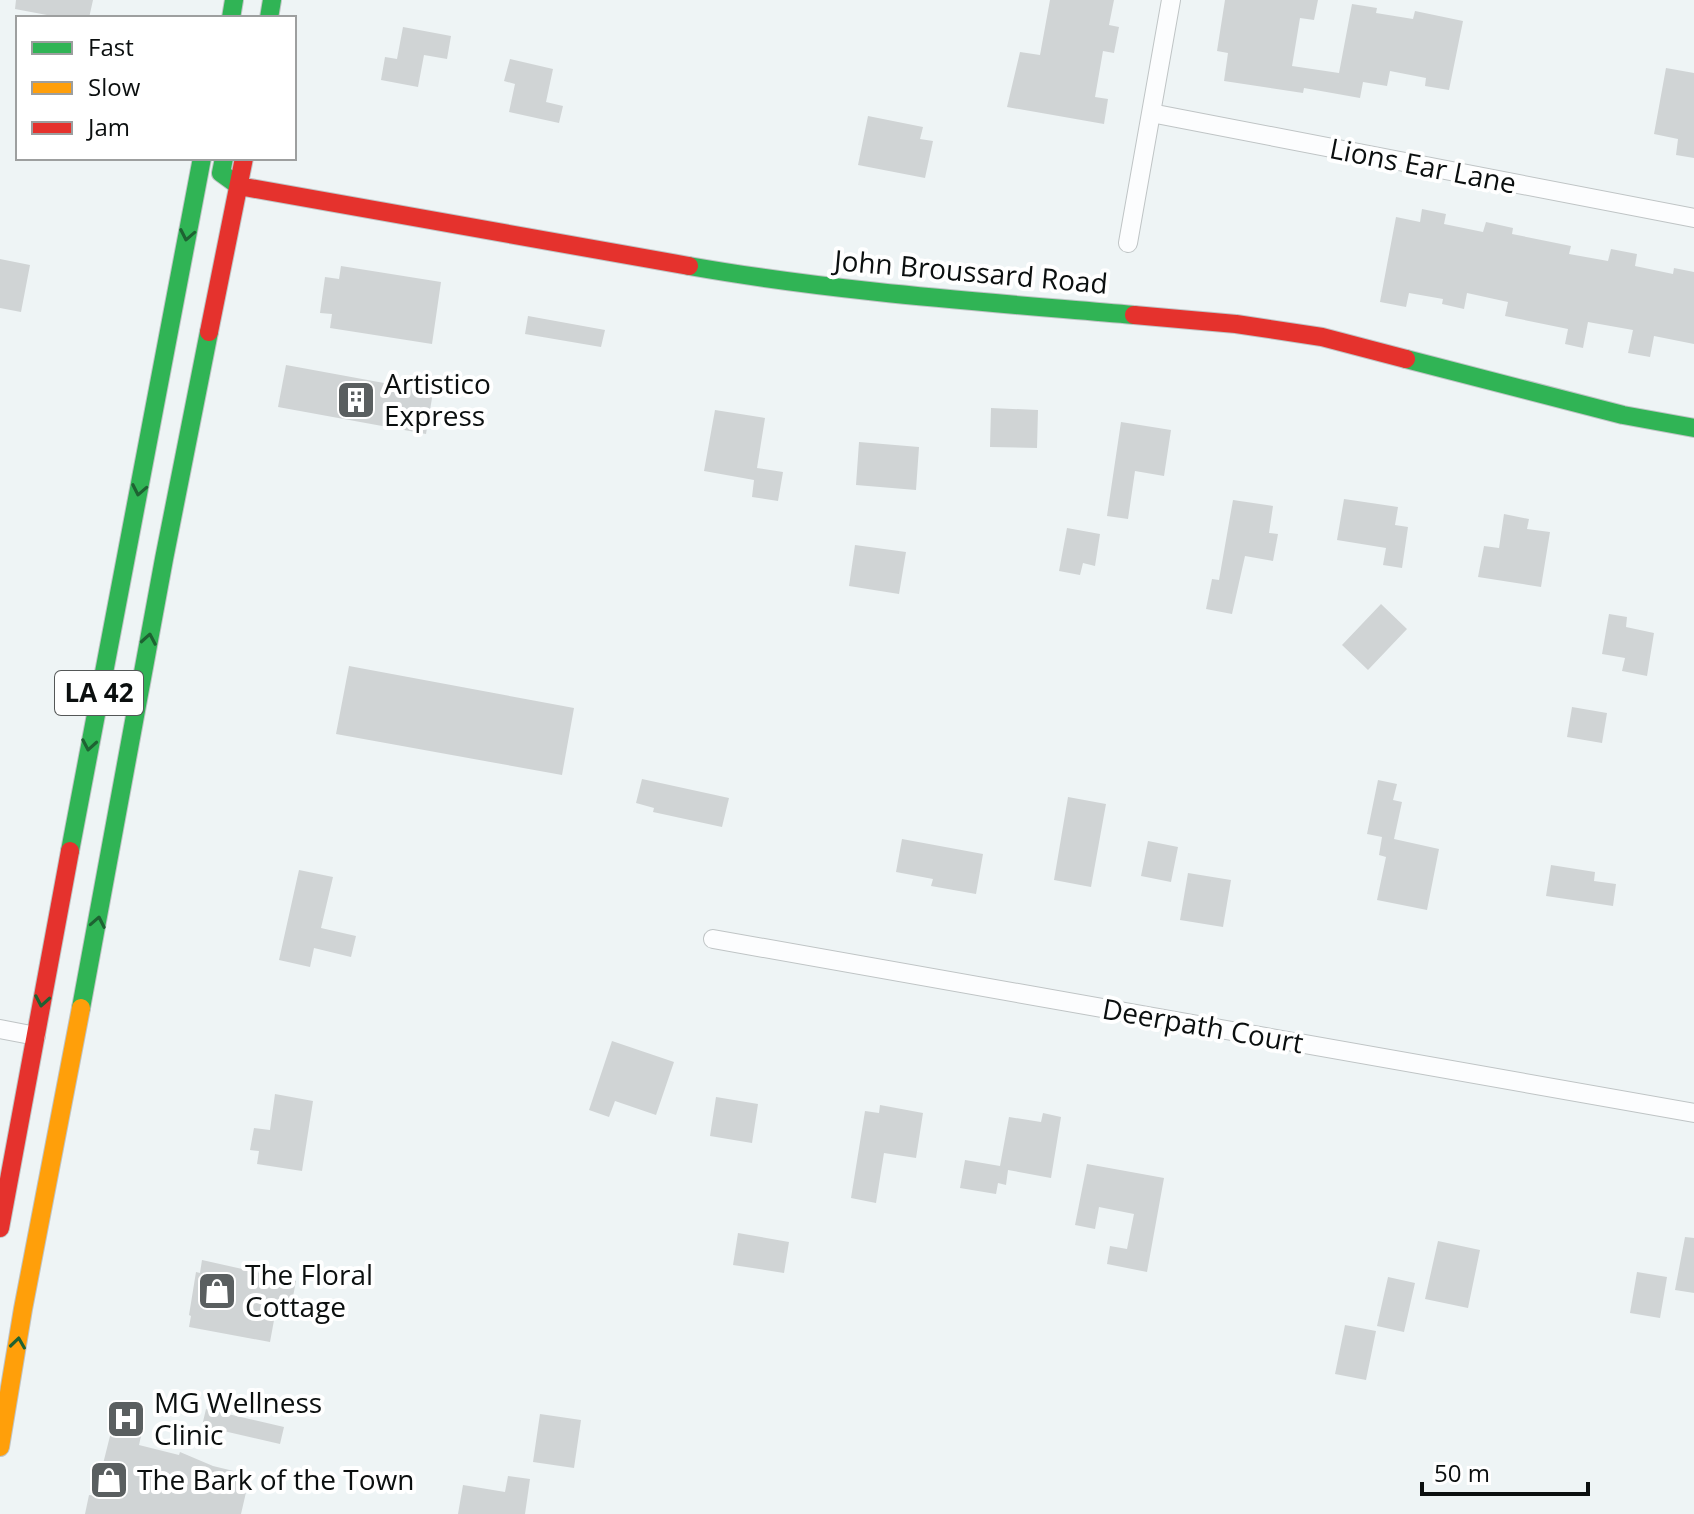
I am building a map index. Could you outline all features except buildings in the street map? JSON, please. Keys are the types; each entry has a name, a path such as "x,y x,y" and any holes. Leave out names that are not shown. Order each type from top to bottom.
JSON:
{"main road":[{"name":"LA 42","path":"0,1228 202,160"},
{"path":"224,160 221,173 239,186"},
{"name":"LA 42","path":"0,1447 162,572 244,160"},
{"name":"John Broussard Road","path":"239,186 767,280 866,292 1236,324 1322,337 1623,415 1694,428"},
{"path":"22,1111 36,1141 38,1157 27,1214 31,1267"}],"street":[{"path":"1128,243 1171,0"},
{"name":"Lions Ear Lane","path":"1151,113 1694,218"},
{"name":"Deerpath Court","path":"713,939 1694,1113"},
{"path":"0,1029 36,1036"}],"traffic: fast":[{"path":"231,16 234,0"},
{"path":"269,16 272,0"},
{"path":"70,851 202,160"},
{"path":"224,160 221,173 239,186"},
{"path":"689,266 855,290 1134,315"},
{"path":"81,1008 209,332"},
{"path":"1406,359 1623,415 1694,428"}],"traffic: slow":[{"path":"0,1447 23,1309 81,1008"}],"traffic: jam":[{"path":"209,332 244,160"},
{"path":"239,186 689,266"},
{"path":"1134,315 1236,324 1322,337 1406,359"},
{"path":"0,1228 70,851"}],"place":[{"name":"Artistico Express","path":"356,400"},
{"name":"The Floral Cottage","path":"217,1291"},
{"name":"MG Wellness Clinic","path":"126,1419"},
{"name":"The Bark of the Town","path":"109,1480"}]}
